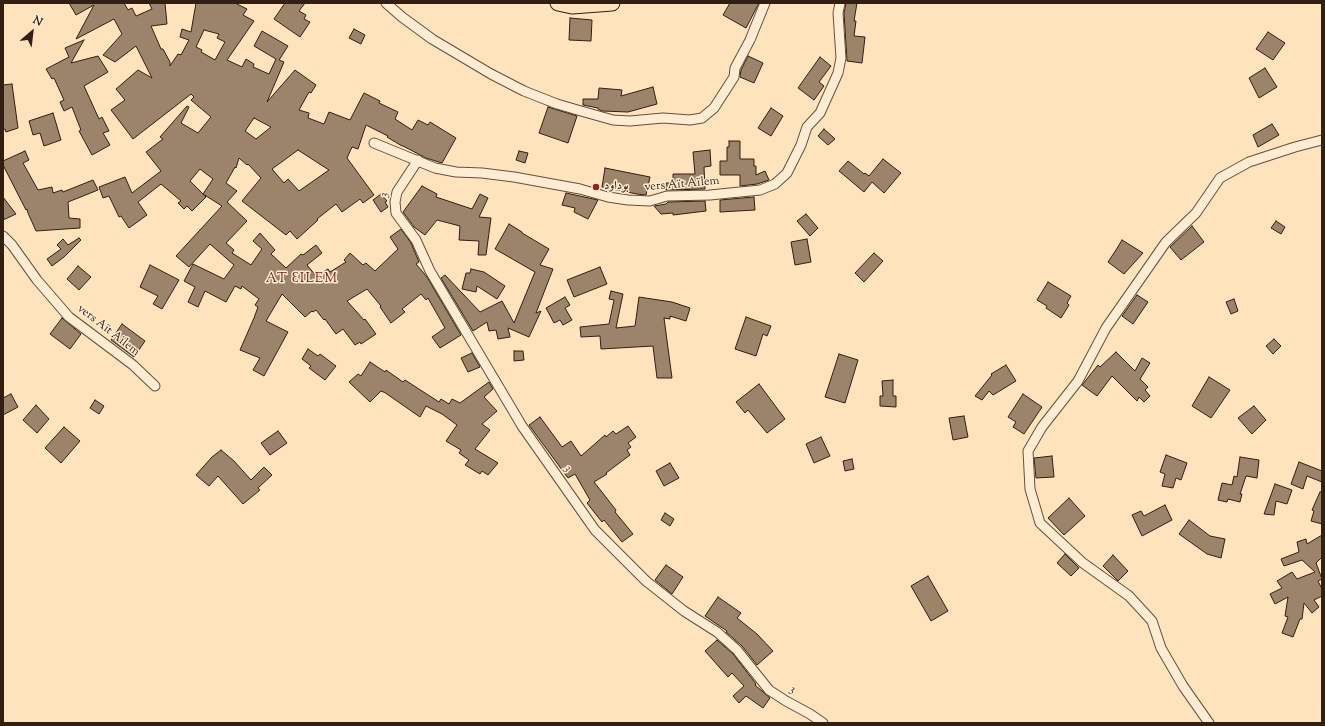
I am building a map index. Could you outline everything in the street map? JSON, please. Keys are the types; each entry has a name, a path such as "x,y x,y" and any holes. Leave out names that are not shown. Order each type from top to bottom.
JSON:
{"main road":[{"path":"558,3 572,6 612,3"}],"street":[{"path":"386,3 432,39 491,74 524,91 582,112 613,120 630,121 664,118 690,120 702,118 714,108 734,77 735,68 750,40 765,3"},
{"name":"vers Aït Aïlem","path":"374,143 442,170 514,177 580,189 608,197 628,200 650,201 667,196 710,195 760,190 776,184 787,173 801,145 807,127 820,113 838,73 841,58 838,13 840,3"},
{"path":"1209,723 1183,686 1161,648 1152,621 1129,596 1083,563 1040,523 1030,489 1028,451 1042,427 1078,381 1106,328 1166,242 1196,213 1220,178 1249,162 1322,140"},
{"name":"3","path":"418,160 397,192 395,202 396,213 416,240 430,272 522,426 595,530 646,581 684,611 716,632 737,650 769,690 823,723"},
{"name":"vers Aït Aïlem","path":"3,236 12,245 37,280 69,317 133,365 155,386"}],"building":[{"path":"69,3 124,3 128,10 132,8 136,16 152,9 149,3 165,3 167,24 151,26 161,49 163,49 170,62 170,66 178,54 181,55 189,40 180,37 182,29 191,32 196,3 235,3 247,9 243,15 254,21 227,60 242,67 246,59 254,64 253,67 269,74 276,59 254,46 262,31 288,46 279,60 284,62 267,102 295,70 316,85 311,93 309,92 299,110 309,113 308,118 324,124 329,112 350,120 364,93 380,101 379,103 398,112 395,119 412,130 418,120 428,125 430,122 456,138 442,163 426,158 402,146 387,137 388,136 366,125 358,149 352,147 347,158 374,195 363,203 360,199 342,212 336,204 317,219 318,220 297,239 290,231 286,235 242,201 261,178 248,164 247,165 239,158 236,168 235,167 226,183 237,191 227,202 247,221 226,243 234,250 232,253 251,265 262,249 253,241 260,233 275,250 271,254 286,268 301,254 303,255 316,245 322,253 307,265 316,276 328,269 330,272 346,262 344,260 350,253 363,265 366,263 375,271 398,249 390,237 401,229 411,243 419,262 416,264 427,277 461,335 440,348 432,337 445,328 428,298 426,300 421,294 402,309 405,312 391,323 380,307 381,306 367,289 347,301 364,320 365,319 376,334 361,344 360,342 355,345 343,329 336,334 316,310 313,312 312,311 305,317 282,294 266,321 288,332 264,376 253,370 260,358 240,350 254,318 258,307 255,305 259,299 242,286 241,289 235,286 226,302 205,291 198,307 188,302 195,287 184,281 193,264 224,279 234,265 210,244 189,267 176,256 222,206 203,194 206,197 192,211 187,206 184,209 178,203 181,201 161,184 138,202 147,215 129,228 121,216 119,217 109,196 103,198 99,187 125,177 132,193 161,171 146,152 163,139 160,137 187,106 189,107 181,123 198,133 211,117 191,100 194,97 191,94 133,139 111,110 125,100 116,89 138,70 152,78 136,46 115,62 103,55 122,34 114,19 76,39 94,5 76,15","holes":["204,30 219,34 217,38 225,42 215,60 201,52 202,50 196,47","254,118 271,127 256,139 245,131","298,150 329,170 299,191 288,179 284,183 272,169","200,169 213,179 203,194 190,181"]},
{"path":"285,3 305,3 299,11 306,15 304,19 310,22 300,37 274,19"},
{"path":"730,3 759,3 746,28 723,15"},
{"path":"846,3 857,3 854,21 856,21 854,36 865,37 862,63 847,61 844,13"},
{"path":"570,18 592,20 591,41 569,40"},
{"path":"354,29 365,35 361,44 349,38"},
{"path":"1268,32 1285,43 1273,60 1256,49"},
{"path":"84,40 71,63 98,56 108,72 84,86 99,119 102,117 109,131 103,133 110,145 92,155 79,131 81,130 72,107 64,111 60,102 64,100 54,78 52,79 46,69 69,57 65,48"},
{"path":"748,56 763,63 754,83 740,77 741,70"},
{"path":"820,57 831,66 819,82 824,86 814,100 798,88"},
{"path":"1265,68 1277,87 1259,98 1249,78"},
{"path":"12,84 18,128 6,132 5,129 3,130 3,85"},
{"path":"653,87 657,104 628,112 602,111 598,108 583,105 583,99 598,99 599,88 622,90 621,96"},
{"path":"548,107 577,116 568,143 539,133"},
{"path":"771,108 783,116 771,136 758,128"},
{"path":"53,113 61,140 44,146 40,133 33,135 29,121"},
{"path":"1272,124 1279,135 1258,147 1253,135"},
{"path":"824,129 835,139 828,145 818,136"},
{"path":"729,141 740,141 740,159 754,159 756,175 765,171 769,180 757,184 740,186 740,175 720,175 720,161 727,161 727,147 729,147"},
{"path":"710,150 711,166 704,167 705,189 666,190 666,183 673,183 673,174 695,174 693,152"},
{"path":"25,151 29,160 23,163 38,190 52,187 53,193 62,190 63,192 93,180 98,190 68,202 69,218 80,219 80,228 36,231 27,209 26,210 3,165 3,161"},
{"path":"519,151 528,153 525,163 516,160"},
{"path":"883,159 901,173 884,193 872,182 864,192 839,171 848,161 864,174 865,173 869,176"},
{"path":"605,168 650,177 646,195 602,187"},
{"path":"422,186 437,194 436,197 472,209 480,194 488,198 479,217 491,218 486,255 478,255 479,241 459,240 460,226 437,220 425,235 414,227 403,212"},
{"path":"566,193 598,200 588,219 574,212 575,208 562,205"},
{"path":"381,194 387,201 385,202 388,207 381,212 373,200"},
{"path":"3,197 16,214 3,220"},
{"path":"754,197 755,210 720,212 720,200"},
{"path":"705,201 706,211 673,215 673,213 661,214 654,206 666,204 668,202"},
{"path":"806,214 818,228 810,236 797,221"},
{"path":"1276,221 1285,227 1281,234 1271,228"},
{"path":"509,224 549,249 540,265 553,269 536,313 541,311 529,337 508,328 510,337 498,339 496,330 489,331 487,322 473,331 441,278 445,275 480,312 502,301 514,323 535,272 495,249"},
{"path":"1192,226 1204,242 1181,260 1170,247"},
{"path":"79,238 81,240 64,257 52,266 47,259 61,249 57,245 63,239 68,245"},
{"path":"807,239 811,262 795,265 791,242"},
{"path":"1122,240 1143,253 1124,274 1108,262"},
{"path":"874,253 883,261 864,282 855,273"},
{"path":"150,265 179,280 162,309 153,304 158,296 140,287"},
{"path":"78,266 91,277 79,290 67,279"},
{"path":"600,267 607,284 574,297 567,280"},
{"path":"471,269 484,272 505,286 497,299 477,286 476,292 462,289 466,273 470,273"},
{"path":"1048,282 1071,296 1067,303 1069,305 1061,318 1037,300"},
{"path":"611,291 623,294 616,328 635,326 639,297 672,302 690,308 686,321 670,316 670,319 664,318 672,378 657,378 653,346 601,349 600,336 581,337 580,327 609,324 614,300 609,299"},
{"path":"1137,295 1148,302 1133,324 1122,316"},
{"path":"565,297 570,305 565,308 572,320 563,325 560,320 554,323 546,308"},
{"path":"1234,299 1238,311 1231,314 1226,302"},
{"path":"746,317 771,326 767,336 763,334 756,356 735,349"},
{"path":"62,318 81,334 70,349 50,334"},
{"path":"122,324 145,341 134,357 111,340"},
{"path":"1274,339 1281,346 1273,354 1266,346"},
{"path":"308,349 318,356 320,354 336,366 325,380 309,368 311,366 302,359"},
{"path":"514,351 523,351 524,360 514,361"},
{"path":"1116,352 1135,371 1142,358 1150,363 1140,379 1148,387 1145,390 1150,396 1144,402 1139,397 1137,401 1112,376 1097,396 1082,385 1098,365 1100,367"},
{"path":"472,353 480,367 468,372 461,358"},
{"path":"839,354 858,360 845,403 825,397"},
{"path":"370,362 385,372 386,370 403,382 405,380 439,402 441,399 449,404 452,399 460,403 489,382 493,389 484,397 497,411 482,424 490,430 475,449 498,463 488,475 482,471 480,474 465,465 469,460 459,453 461,450 446,441 457,425 442,414 426,406 420,417 381,391 370,402 349,382 358,374 361,376"},
{"path":"1006,365 1016,381 993,395 989,391 982,400 975,396 992,375 991,374"},
{"path":"1209,377 1230,390 1211,418 1192,406"},
{"path":"893,380 893,396 896,396 896,407 880,406 880,396 883,396 882,381"},
{"path":"759,384 785,419 767,433 748,410 745,413 736,402"},
{"path":"11,394 18,407 3,415 3,398"},
{"path":"1023,394 1042,407 1024,434 1013,427 1016,422 1008,417"},
{"path":"95,400 104,406 99,414 90,408"},
{"path":"36,405 49,419 37,433 23,420"},
{"path":"1254,406 1266,420 1252,434 1238,418"},
{"path":"964,416 968,437 953,440 949,418"},
{"path":"540,417 562,447 571,441 581,456 605,435 606,437 613,431 616,434 628,426 636,437 628,443 631,447 627,450 630,455 606,473 607,474 594,482 616,510 615,512 633,534 622,542 604,520 602,522 587,503 590,500 575,474 568,478 529,425"},
{"path":"64,427 80,441 61,463 45,448"},
{"path":"278,431 287,443 270,455 261,443"},
{"path":"821,437 830,456 814,463 806,444"},
{"path":"221,450 234,461 251,480 264,467 272,475 258,488 260,490 243,504 218,476 209,486 196,475 212,457"},
{"path":"1166,455 1187,463 1181,480 1176,478 1173,488 1162,486 1165,474 1160,472"},
{"path":"1052,456 1054,477 1036,478 1034,458"},
{"path":"1240,457 1259,460 1257,478 1246,476 1240,494 1242,494 1240,502 1228,499 1227,502 1218,500 1222,483 1232,485 1234,476 1237,477"},
{"path":"852,459 854,469 845,471 843,461"},
{"path":"1299,462 1322,471 1322,482 1307,476 1303,489 1291,484"},
{"path":"670,463 679,478 664,486 656,471"},
{"path":"1275,484 1292,490 1287,504 1276,501 1274,515 1264,514"},
{"path":"1320,492 1322,492 1322,524 1311,521 1314,511 1312,510"},
{"path":"1069,498 1085,516 1064,535 1048,518"},
{"path":"1165,505 1172,520 1142,536 1132,515 1141,511 1144,516"},
{"path":"665,513 674,519 670,526 661,520"},
{"path":"1189,520 1210,536 1225,539 1221,558 1207,554 1179,534"},
{"path":"1322,535 1322,557 1316,563 1322,579 1318,581 1322,589 1322,596 1314,600 1319,607 1312,613 1304,603 1302,619 1300,619 1293,637 1282,633 1288,617 1285,616 1288,597 1275,604 1270,594 1282,588 1277,581 1292,572 1297,579 1315,572 1302,560 1284,566 1281,559 1299,552 1297,542 1306,539 1307,544"},
{"path":"1065,554 1079,568 1071,576 1057,563"},
{"path":"1113,555 1128,571 1118,581 1103,566"},
{"path":"666,565 683,577 672,594 655,580"},
{"path":"928,576 948,611 931,621 911,586"},
{"path":"718,597 741,613 737,618 757,634 773,651 757,665 742,646 726,632 727,631 705,616"},
{"path":"717,640 733,654 756,684 755,685 770,698 763,708 746,696 739,703 733,696 744,686 732,673 728,677 705,651"}],"place":[{"name":"بوداود","path":"596,187"}],"district":[{"name":"AT ƐILEM","path":"302,280"}]}
